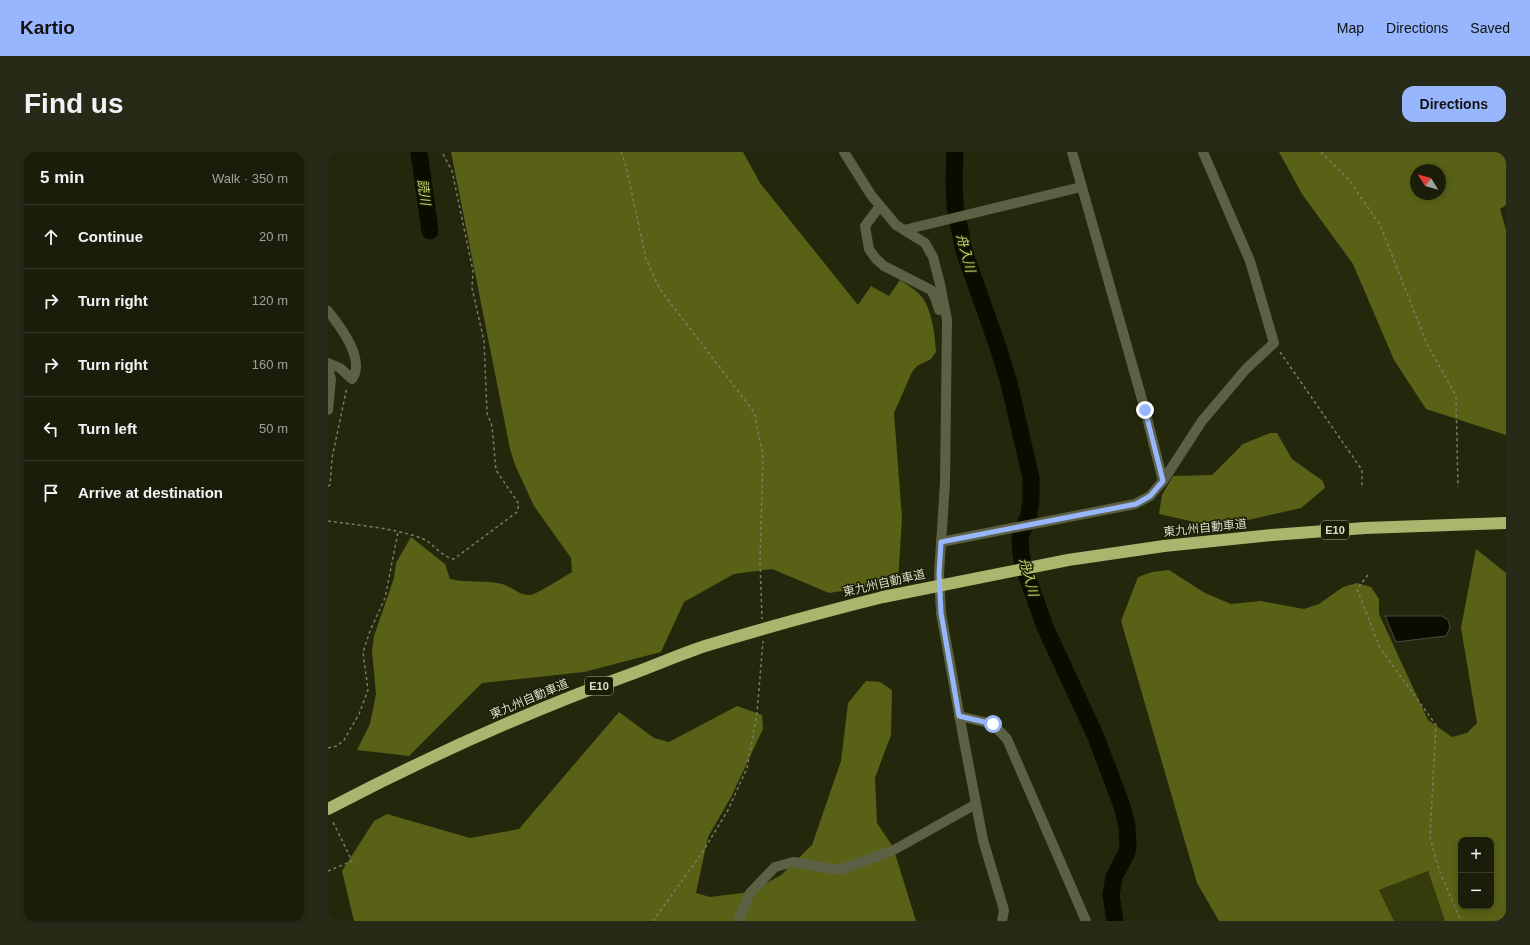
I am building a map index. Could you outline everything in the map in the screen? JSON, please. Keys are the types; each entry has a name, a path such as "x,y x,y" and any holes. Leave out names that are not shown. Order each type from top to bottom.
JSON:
{"highway":[{"name":"東九州自動車道","path":"330,814 396,774 488,732 597,686 704,647 793,620 883,597 1068,560 1164,546 1272,535 1365,528 1506,523"}],"street":[{"path":"844,152 871,195 896,225 925,243 933,257 947,320 945,483 939,574 941,613 983,840 1004,910 1002,921"},
{"path":"1072,152 1145,410 1163,481"},
{"path":"941,542 1136,504 1150,496 1163,481 1202,421 1246,369 1274,344 1250,261 1203,152"},
{"path":"904,230 1081,187"},
{"path":"880,206 865,226 869,250 884,266 930,290 935,297 942,318 947,320"},
{"path":"328,311 343,329 355,355 356,374 352,379 340,368 328,363"},
{"path":"328,369 332,379 328,410"},
{"path":"959,716 993,724 1007,739 1086,921"},
{"path":"738,921 750,893 775,867 793,862 839,870 892,851 976,804"}],"path":[{"path":"328,521 398,532 422,538 446,558 454,559 517,512 519,504 496,470 492,426 487,413 484,341 472,288 473,271 452,171 442,152"},
{"path":"621,152 626,166 646,259 659,288 754,412 762,455 760,561 762,622"},
{"path":"1321,152 1349,180 1380,224 1427,344 1456,396 1458,487"},
{"path":"1274,344 1362,470 1362,486"},
{"path":"328,486 330,485 332,458 345,390 352,379"},
{"path":"328,748 337,746 344,740 359,714 368,690 363,652 370,631 385,598 398,532"},
{"path":"1368,575 1357,589 1380,648 1436,725 1430,837 1439,870 1461,921"},
{"path":"653,921 702,852 728,810 747,768 757,713 763,637"},
{"path":"328,871 352,861 330,814"}],"green space":[{"path":"451,152 743,152 760,183 858,305 871,286 889,296 900,280 918,293 924,300 930,314 934,330 936,352 931,359 917,366 912,372 894,413 902,518 898,582 829,593 772,569 734,574 684,602 661,652 584,672 482,683 409,756 357,750 370,724 376,694 372,651 374,636 394,578 396,563 411,537 445,564 450,579 502,584 519,593 531,595 572,572 571,558 534,506 515,465 510,449"},
{"path":"1279,152 1506,152 1506,205 1500,209 1506,230 1506,435 1426,409 1394,360 1353,264 1302,194"},
{"path":"1270,433 1277,433 1292,459 1323,481 1325,488 1301,508 1248,520 1199,523 1159,514 1162,495 1173,476 1212,475 1243,444"},
{"path":"1476,549 1506,573 1506,921 1445,921 1428,871 1379,890 1394,921 1219,921 1197,883 1121,621 1138,577 1152,572 1169,570 1205,593 1231,604 1260,601 1304,609 1319,604 1343,587 1357,583 1371,587 1379,599 1379,614 1428,720 1452,737 1467,733 1477,723 1461,628"},
{"path":"866,681 880,682 892,690 891,735 875,778 877,823 893,847 916,921 354,921 342,871 374,821 387,814 470,838 519,829 619,712 654,738 669,742 737,706 762,715 763,729 731,797 708,837 696,893 710,897 742,893 756,889 781,875 812,845 841,761 848,703"},
{"path":"1428,871 1445,921 1394,921 1379,890"}],"shaded area":[{"path":"1385,616 1442,616 1448,620 1450,627 1446,636 1396,642"}],"waterway":[{"name":"読川","path":"419,152 430,231"},
{"name":"舟入川","path":"955,152 955,206 964,251 998,347 1009,383 1031,478 1029,515 1020,537 1024,568 1045,627 1096,737 1122,806 1127,826 1127,852 1114,877 1111,895 1115,921"}],"route":[{"path":"993,724 959,716 941,613 939,574 941,542 1136,504 1150,496 1163,481 1145,410"}]}
